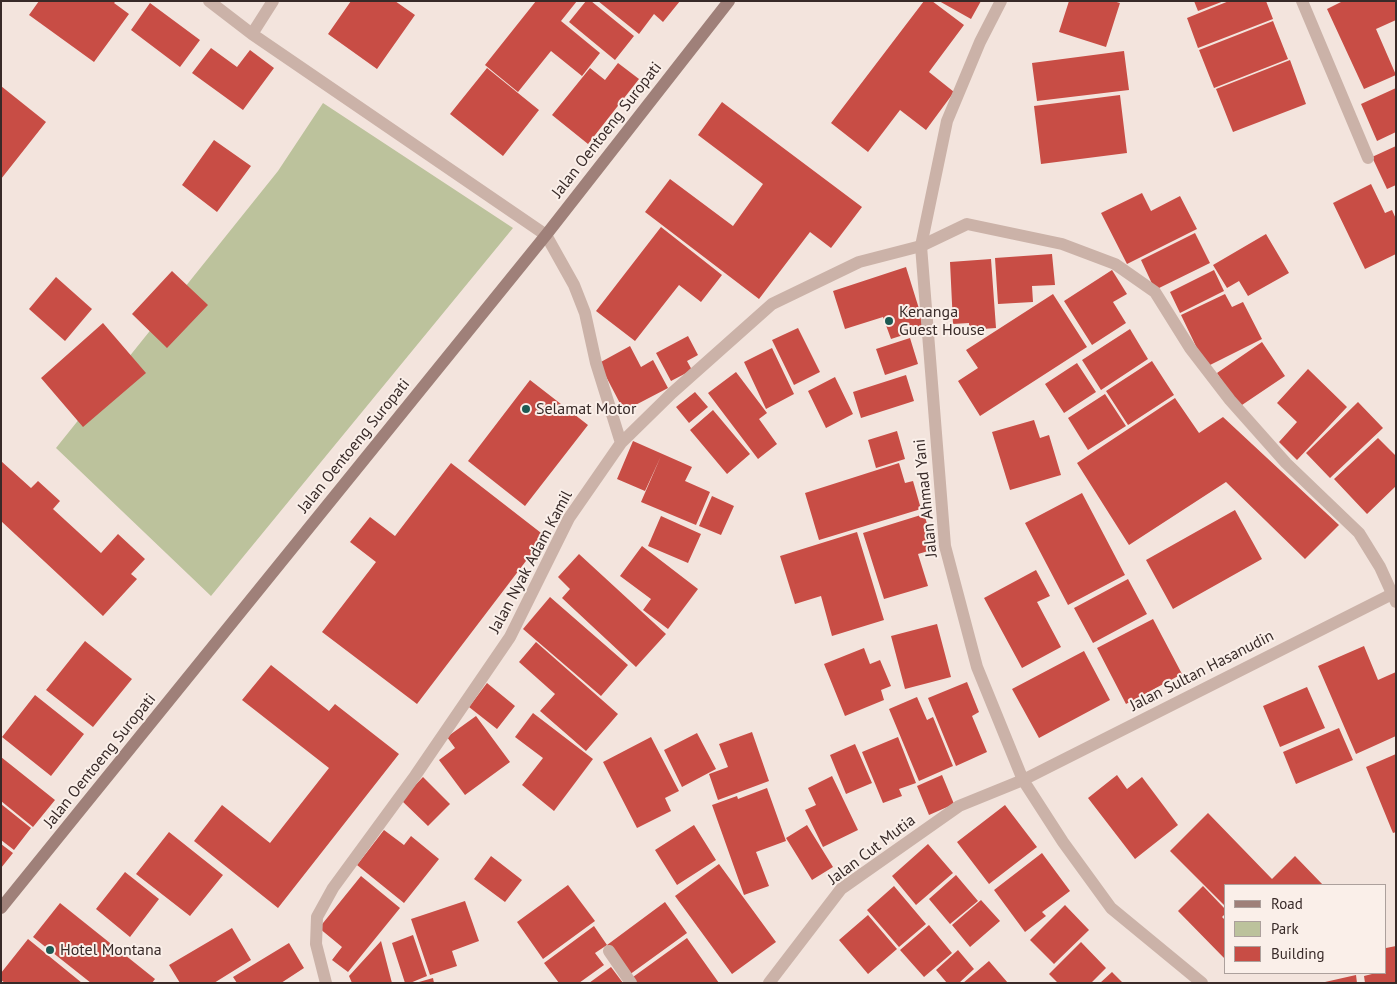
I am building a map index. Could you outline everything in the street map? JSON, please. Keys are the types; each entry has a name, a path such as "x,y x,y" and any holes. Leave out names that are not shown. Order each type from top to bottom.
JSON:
{"main road":[{"name":"Jalan Oentoeng Suropati","path":"1,908 546,235 729,1"}],"street":[{"path":"209,1 252,34 546,235 574,285 585,313 596,363 621,444"},
{"path":"252,34 272,1"},
{"name":"Jalan Ahmad Yani","path":"1001,1 980,42 946,121 921,246 945,546 977,667 1023,780 1063,842 1111,908 1202,983"},
{"path":"1302,1 1368,158"},
{"name":"Jalan Nyak Adam Kamil","path":"326,983 316,944 317,917 333,888 415,776 510,637 569,518 621,444 672,393 772,304 859,262 921,246 967,224 1062,244 1115,264 1155,292 1190,348 1230,400 1286,463 1359,533 1395,596"},
{"name":"Jalan Sultan Hasanudin","path":"1023,780 1395,596"},
{"name":"Jalan Cut Mutia","path":"775,980 841,889 959,806 1023,780"},
{"path":"609,951 631,983"}],"green space":[{"path":"323,103 513,228 211,596 56,448 278,171"}],"building":[{"path":"39,1 116,1 114,3 129,14 94,62 29,15"},
{"path":"351,1 395,1 415,15 377,69 328,34"},
{"path":"536,1 577,1 561,21 600,53 582,76 551,51 518,92 485,65"},
{"path":"586,1 591,1 634,36 615,60 569,22"},
{"path":"598,1 680,1 663,22 654,14 639,34"},
{"path":"924,1 932,1 964,25 929,72 954,92 926,130 900,110 868,152 831,123"},
{"path":"939,1 981,1 971,19"},
{"path":"1069,1 1113,1 1120,3 1106,47 1059,32"},
{"path":"1194,1 1224,1 1198,11"},
{"path":"1229,1 1266,1 1273,19 1198,48 1187,18"},
{"path":"1343,1 1396,1 1396,20 1376,29 1396,75 1364,89 1327,9"},
{"path":"150,3 200,40 180,67 131,30"},
{"path":"1273,21 1288,59 1214,88 1199,50"},
{"path":"211,48 237,67 250,50 274,68 243,110 192,73"},
{"path":"1124,51 1129,90 1037,101 1032,63"},
{"path":"1290,60 1306,104 1233,132 1216,89"},
{"path":"618,63 639,79 588,144 552,115 590,68 605,80"},
{"path":"487,68 539,110 503,156 450,114"},
{"path":"1,86 46,122 1,179"},
{"path":"1396,88 1396,132 1377,141 1361,104"},
{"path":"1120,95 1127,153 1041,164 1034,106"},
{"path":"722,102 862,207 831,248 810,232 759,299 645,212 670,179 733,226 763,184 698,135"},
{"path":"214,140 251,166 217,212 182,185"},
{"path":"1396,146 1396,185 1387,189 1372,157"},
{"path":"1371,184 1385,213 1392,210 1396,219 1396,254 1365,269 1333,203"},
{"path":"1142,193 1151,211 1180,196 1197,229 1127,264 1101,213"},
{"path":"661,227 722,275 701,302 679,285 635,341 596,311"},
{"path":"1195,233 1210,263 1155,290 1141,260"},
{"path":"1266,234 1289,273 1248,296 1239,281 1227,288 1213,265"},
{"path":"1052,254 1055,285 1032,286 1033,302 998,304 995,258"},
{"path":"991,259 996,328 969,330 969,323 953,324 950,262"},
{"path":"906,267 925,328 891,339 883,317 845,329 833,291"},
{"path":"1112,270 1127,294 1113,302 1126,323 1092,345 1064,301"},
{"path":"1214,270 1224,291 1180,313 1170,292"},
{"path":"172,271 208,305 167,348 132,314"},
{"path":"56,277 92,309 65,341 29,309"},
{"path":"1053,294 1087,347 980,416 958,381 978,368 966,350"},
{"path":"1225,294 1232,307 1243,302 1262,339 1206,367 1181,315"},
{"path":"103,323 146,373 83,427 41,378"},
{"path":"798,328 820,372 794,385 772,340"},
{"path":"1130,329 1148,359 1101,390 1082,360"},
{"path":"688,336 698,355 687,361 692,370 671,381 656,353"},
{"path":"910,338 918,364 885,375 876,349"},
{"path":"1262,342 1285,376 1239,407 1217,373"},
{"path":"630,346 641,367 653,360 668,388 624,411 599,363"},
{"path":"772,348 794,394 766,409 744,362"},
{"path":"1152,361 1174,395 1128,425 1106,391"},
{"path":"1077,363 1096,392 1064,413 1045,384"},
{"path":"1308,369 1347,407 1297,460 1279,442 1297,422 1277,403"},
{"path":"736,372 767,413 759,419 777,444 758,459 708,393"},
{"path":"906,375 914,401 861,418 853,392"},
{"path":"835,377 853,414 826,428 808,391"},
{"path":"530,380 588,425 525,506 468,461"},
{"path":"695,392 708,407 689,423 676,407"},
{"path":"1105,394 1126,426 1088,450 1068,418"},
{"path":"1175,398 1199,433 1223,417 1339,525 1305,559 1226,482 1129,545 1077,463"},
{"path":"1358,402 1383,428 1330,478 1306,453"},
{"path":"713,410 750,454 727,474 690,430"},
{"path":"1034,420 1040,438 1049,435 1061,475 1010,490 992,432"},
{"path":"897,431 905,459 876,468 868,440"},
{"path":"1378,438 1396,456 1396,486 1367,514 1334,479"},
{"path":"633,441 692,467 685,481 710,492 696,525 641,502 661,456 645,491 617,479"},
{"path":"1,461 31,488 38,481 60,501 53,509 101,553 118,534 145,559 131,574 137,579 103,616 1,521"},
{"path":"451,463 545,536 417,704 322,632 376,562 350,542 370,517 395,536"},
{"path":"899,463 905,483 913,481 921,509 819,540 805,493"},
{"path":"1082,493 1125,575 1068,605 1025,523"},
{"path":"712,496 734,506 721,535 699,526"},
{"path":"1235,510 1262,559 1173,609 1146,560"},
{"path":"924,514 935,549 918,554 928,586 884,599 863,533"},
{"path":"661,516 701,534 688,563 648,546"},
{"path":"857,532 884,620 832,636 821,596 795,604 780,556"},
{"path":"642,546 698,589 668,629 643,610 651,599 620,576"},
{"path":"579,554 666,634 636,667 562,598 570,589 558,577"},
{"path":"1036,570 1050,596 1037,602 1061,647 1022,668 984,598"},
{"path":"1128,579 1147,614 1093,643 1074,608"},
{"path":"550,597 628,665 601,696 523,629"},
{"path":"1153,619 1182,674 1126,704 1097,648"},
{"path":"937,624 951,677 905,689 891,636"},
{"path":"85,641 132,679 93,727 46,690"},
{"path":"536,642 618,714 586,751 540,711 555,694 519,662"},
{"path":"1364,646 1378,680 1396,672 1396,736 1356,754 1318,666"},
{"path":"864,648 870,664 880,660 891,686 881,690 884,700 845,716 824,664"},
{"path":"1084,651 1110,700 1039,738 1012,689"},
{"path":"271,665 329,711 335,704 399,754 278,908 194,841 222,805 270,843 329,768 242,700"},
{"path":"967,682 979,712 972,716 987,752 956,766 928,698"},
{"path":"487,683 515,706 497,729 469,707"},
{"path":"1307,687 1325,728 1280,747 1263,706"},
{"path":"35,695 84,734 51,776 2,737"},
{"path":"917,697 927,720 933,717 953,766 919,781 889,709"},
{"path":"533,713 593,759 554,811 522,785 543,758 515,737"},
{"path":"476,716 510,762 465,795 439,760 455,748 447,737"},
{"path":"1339,728 1353,760 1296,784 1283,752"},
{"path":"752,732 769,781 718,800 709,774 728,767 719,744"},
{"path":"697,733 716,769 682,787 664,750"},
{"path":"651,737 679,791 665,798 671,811 637,828 603,762"},
{"path":"898,737 916,783 899,789 902,796 883,803 862,752"},
{"path":"855,744 872,783 846,794 830,755"},
{"path":"1396,754 1396,832 1393,833 1366,767"},
{"path":"1,757 55,800 33,827 1,801"},
{"path":"942,775 954,804 929,815 917,786"},
{"path":"1117,775 1127,789 1142,777 1178,825 1135,859 1088,798"},
{"path":"832,776 858,830 823,847 805,810 816,805 808,788"},
{"path":"423,777 450,804 428,826 401,800"},
{"path":"767,788 786,841 756,852 769,886 744,895 712,805 737,796 738,799"},
{"path":"1,804 31,828 14,850 1,840"},
{"path":"1005,805 1037,847 989,884 957,842"},
{"path":"1208,813 1272,879 1295,856 1322,884 1224,884 1224,905 1170,851"},
{"path":"694,825 716,860 677,885 655,850"},
{"path":"807,825 833,867 812,880 786,838"},
{"path":"384,830 404,845 411,836 439,859 404,903 357,865"},
{"path":"169,832 223,875 190,916 136,874"},
{"path":"1,844 13,853 1,868"},
{"path":"928,844 953,873 916,905 892,876"},
{"path":"1042,853 1070,891 1042,912 1046,916 1025,932 994,890"},
{"path":"491,856 522,880 505,902 474,879"},
{"path":"719,864 776,942 732,974 675,896"},
{"path":"125,872 159,899 130,937 96,909"},
{"path":"956,875 978,901 950,924 929,899"},
{"path":"361,876 400,908 348,972 332,960 342,947 319,928"},
{"path":"568,885 595,921 543,959 517,922"},
{"path":"894,886 926,924 899,947 867,910"},
{"path":"1203,886 1224,908 1224,915 1222,917 1224,919 1224,958 1178,911"},
{"path":"981,900 1000,921 970,947 952,925"},
{"path":"465,901 479,941 452,951 457,966 430,975 411,919"},
{"path":"665,902 687,933 629,975 607,945"},
{"path":"60,903 155,979 152,983 91,983 33,937"},
{"path":"1065,905 1089,930 1054,964 1030,940"},
{"path":"868,915 897,949 868,974 839,940"},
{"path":"929,925 952,953 924,977 900,950"},
{"path":"594,926 607,945 595,953 604,965 579,983 559,983 544,963"},
{"path":"232,928 251,960 214,983 180,983 169,965"},
{"path":"413,935 427,976 410,983 405,983 392,943"},
{"path":"687,938 719,983 637,983 633,977"},
{"path":"28,939 82,983 5,983 1,980 1,973"},
{"path":"381,941 392,983 352,983 349,976"},
{"path":"1081,942 1106,968 1091,983 1058,983 1049,974"},
{"path":"289,943 304,968 281,983 237,983 233,977"},
{"path":"1396,946 1396,983 1365,983 1364,976 1387,974 1387,948"},
{"path":"958,950 974,969 959,983 947,983 936,970"},
{"path":"989,961 1008,983 963,983 982,967"},
{"path":"611,967 623,983 589,983"},
{"path":"1112,972 1123,983 1100,983"},
{"path":"1356,975 1357,983 1325,983 1325,982"},
{"path":"433,978 434,983 419,983 419,982"}],"place":[{"name":"Kenanga Guest House","path":"889,321"},
{"name":"Selamat Motor","path":"526,409"},
{"name":"Hotel Montana","path":"50,950"}]}
